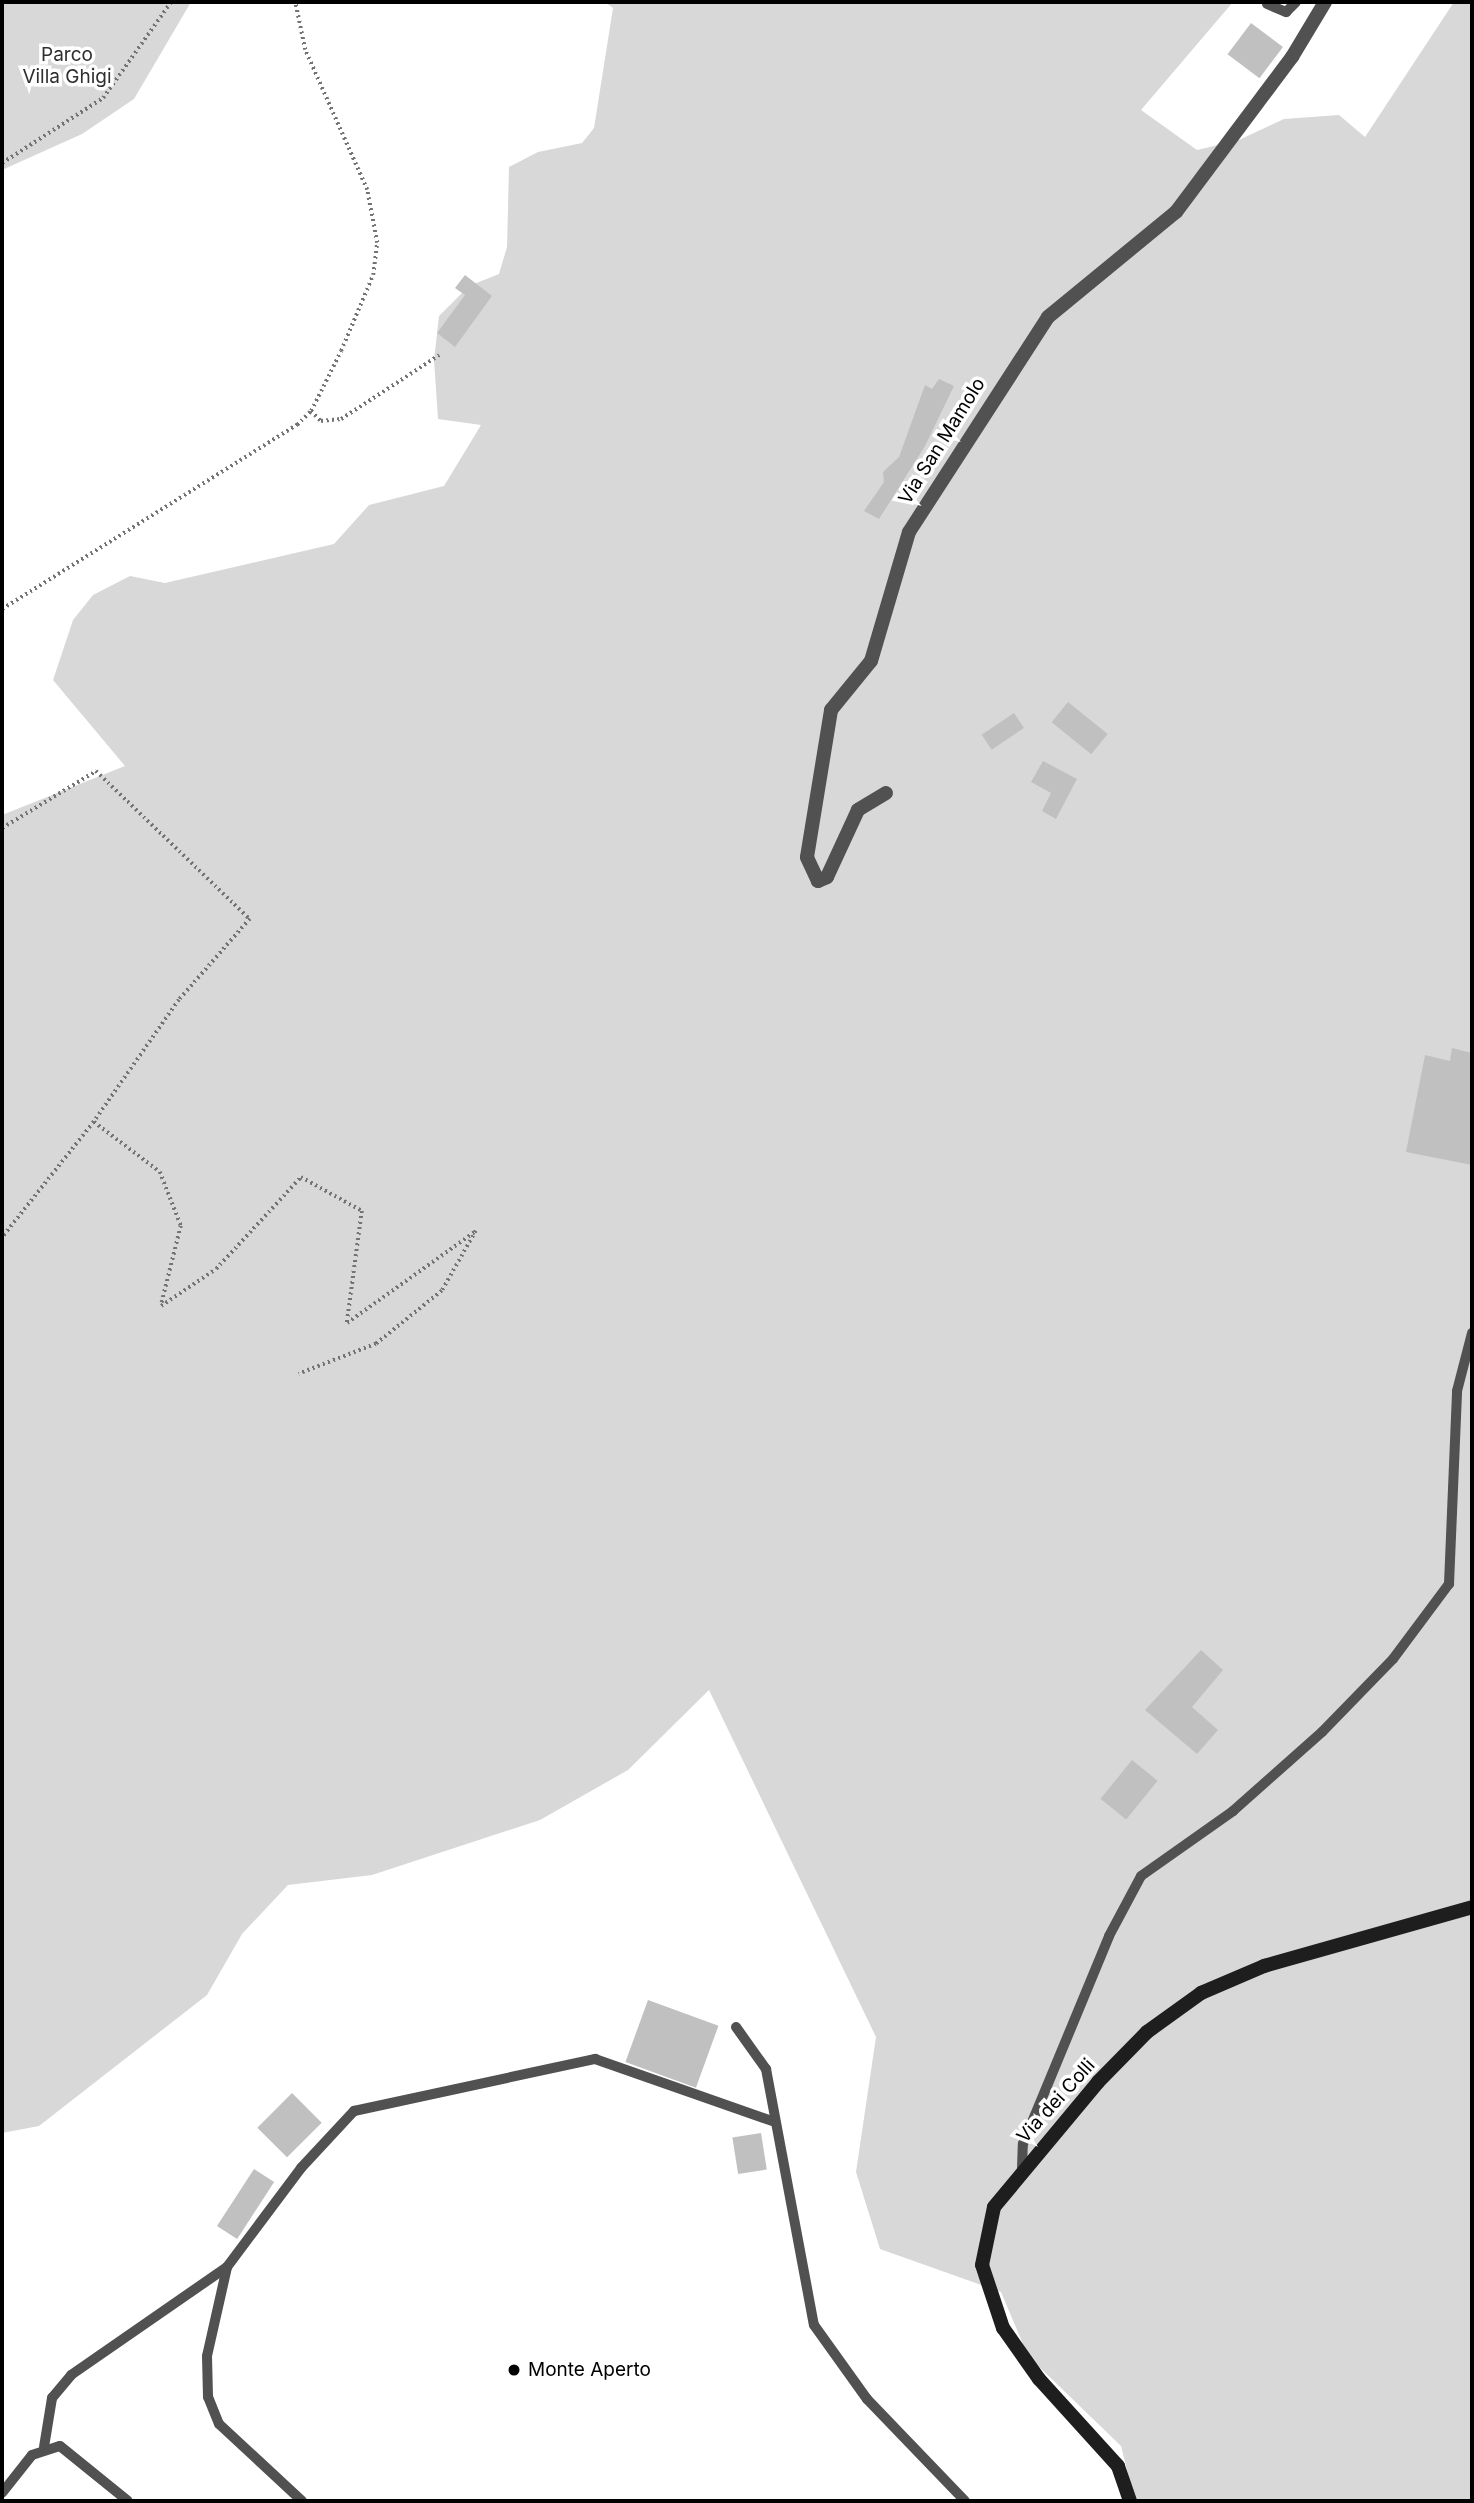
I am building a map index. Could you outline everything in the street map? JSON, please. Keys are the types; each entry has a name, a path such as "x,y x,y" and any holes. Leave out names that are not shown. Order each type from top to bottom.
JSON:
{"main road":[{"name":"Via dei Colli","path":"1130,2501 1118,2466 1019,2355 991,2299 982,2265 984,2235 1022,2168 1147,2032 1201,1993 1287,1959 1472,1907"}],"street":[{"name":"Via San Mamolo","path":"886,793 858,810 827,877 818,881 807,857 831,710 871,661 909,531 1048,317 1177,212 1292,57 1325,2"}],"lane":[{"path":"1267,4 1286,12 1296,2"},
{"path":"1022,2168 1023,2144 1109,1936 1141,1876 1233,1811 1322,1732 1393,1659 1449,1584 1457,1391 1472,1333"},
{"path":"736,2027 766,2069 772,2121 814,2325 867,2399 965,2501"},
{"path":"2,2493 44,2447 52,2398 71,2375 227,2267 301,2168 354,2111 596,2059 772,2121"},
{"path":"227,2267 207,2356 208,2397 219,2424 302,2501"},
{"path":"44,2447 60,2446 128,2501"}],"path":[{"path":"2,163 103,98 171,2"},
{"path":"2,609 260,450 312,411 373,275 377,243 367,190 305,50 295,2"},
{"path":"312,411 321,421 341,419 439,355"},
{"path":"2,828 96,771 250,919 179,1000 94,1122 2,1238"},
{"path":"94,1122 160,1172 181,1226 161,1306 216,1269 301,1177 362,1211 347,1323 476,1231 442,1291 376,1344 299,1374"}],"green space":[{"name":"Parco Villa Ghigi","path":"2,2 191,2 134,99 82,134 2,170"},
{"path":"605,2 1233,2 1141,110 1197,150 1239,140 1284,119 1339,115 1365,137 1454,2 1472,2 1472,2501 1135,2501 1121,2446 1028,2356 1001,2292 880,2249 856,2172 876,2037 709,1690 628,1770 540,1820 372,1875 288,1885 242,1934 207,1995 39,2126 2,2133 2,815 125,766 53,680 73,620 93,595 130,576 165,583 334,544 369,505 444,486 481,425 438,419 434,360 439,316 469,286 499,274 507,247 509,167 538,152 582,143 594,128 613,8"}],"building":[{"path":"1251,23 1283,47 1259,78 1228,54"},
{"path":"465,275 492,296 455,347 437,333 465,295 455,288"},
{"path":"939,379 954,386 925,446 879,519 864,511 884,482 883,472 899,457 925,385 932,389"},
{"path":"1068,702 1108,734 1091,754 1052,722"},
{"path":"1014,713 1024,728 992,750 982,735"},
{"path":"1043,761 1077,779 1056,819 1042,811 1051,793 1031,782"},
{"path":"1452,1048 1472,1053 1472,1165 1406,1152 1425,1055 1450,1061"},
{"path":"1201,1650 1223,1670 1192,1707 1218,1730 1197,1754 1145,1710"},
{"path":"1132,1760 1158,1781 1126,1820 1101,1799"},
{"path":"648,2000 718,2026 696,2088 625,2062"},
{"path":"292,2093 322,2123 287,2157 257,2128"},
{"path":"761,2133 767,2170 738,2174 732,2138"},
{"path":"254,2169 274,2182 237,2239 217,2226"}],"place":[{"name":"Monte Aperto","path":"514,2370"}]}
